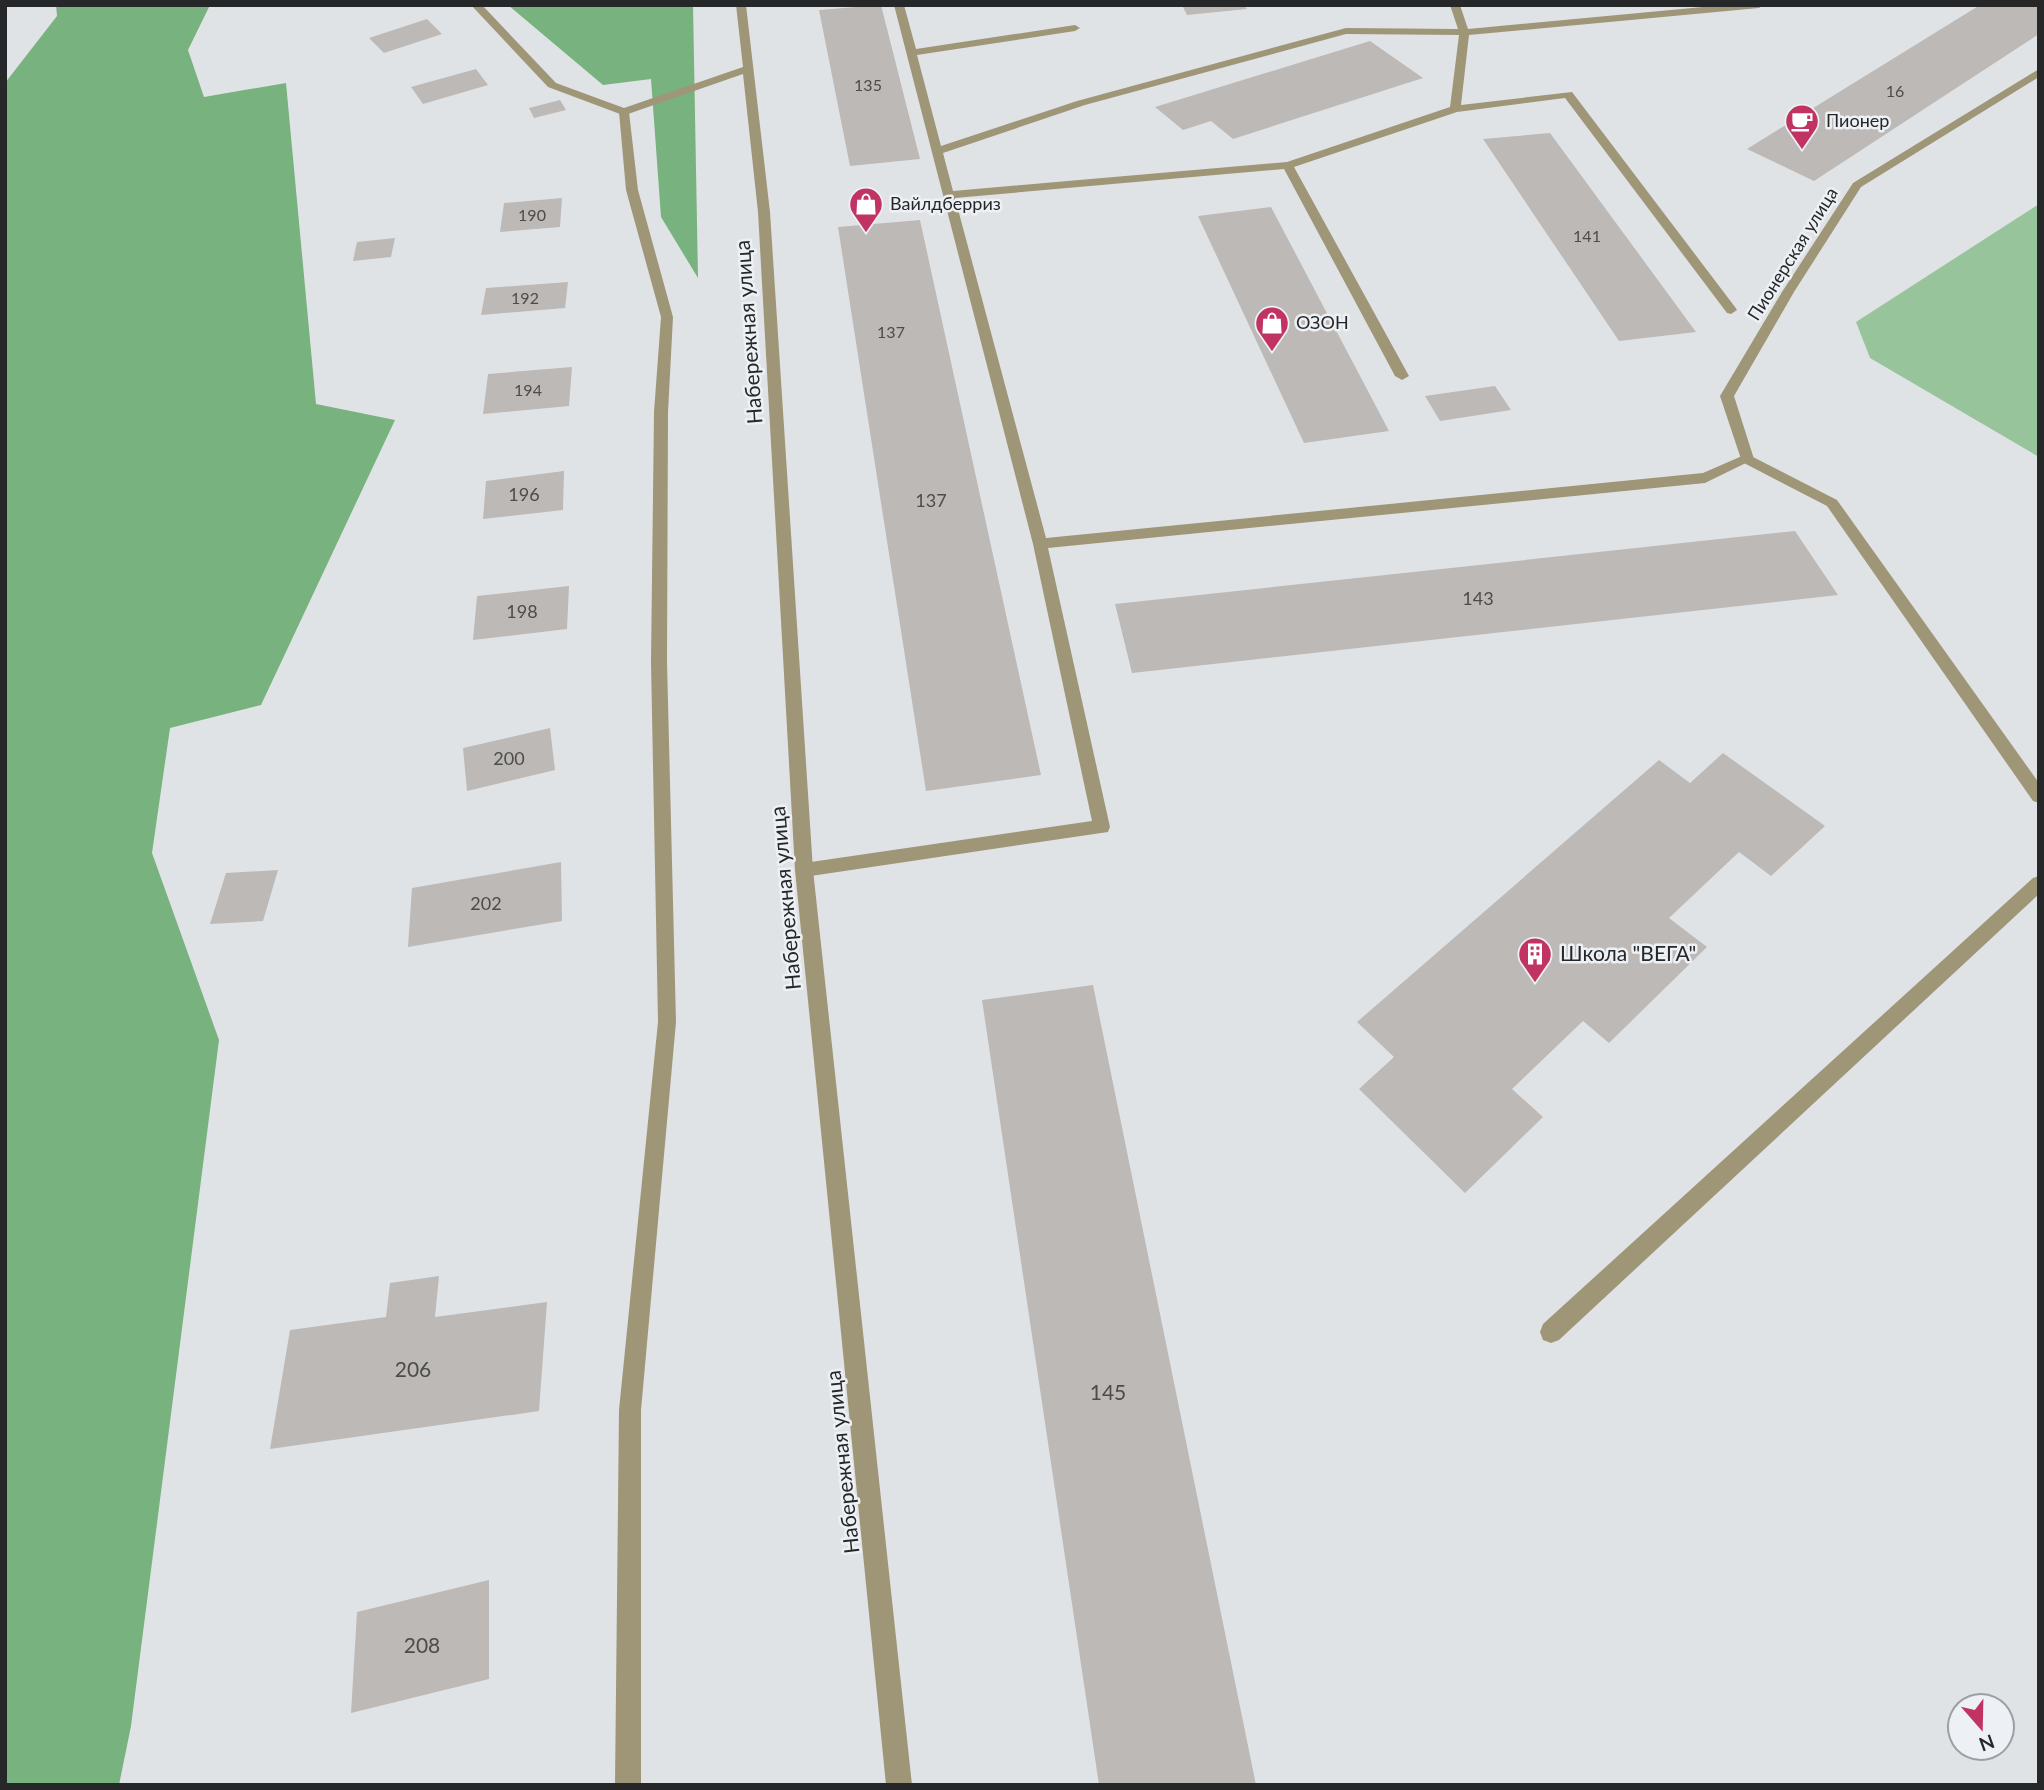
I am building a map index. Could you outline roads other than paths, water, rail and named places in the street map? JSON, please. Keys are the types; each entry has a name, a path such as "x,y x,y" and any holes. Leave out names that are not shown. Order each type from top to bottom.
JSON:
{"street":[{"path":"476,5 552,85 624,112 748,69"},
{"name":"Набережная улица","path":"741,5 764,212 804,870 900,1785"},
{"path":"804,870 1102,827 1040,544 899,5"},
{"path":"1455,5 1464,33 1455,109"},
{"path":"938,151 1081,103 1346,31 1464,33 1759,5"},
{"path":"912,53 1076,28"},
{"name":"Пионерская улица","path":"1747,459 1727,396 1787,292 1857,185 2039,72"},
{"path":"950,195 1288,164 1455,109 1568,94 1731,310"},
{"path":"624,112 632,190 667,317 661,412 659,662 667,1022 630,1410 628,1785"},
{"path":"1288,164 1402,376"},
{"path":"1040,544 1705,478 1747,459 1832,503 2039,796"},
{"path":"1551,1332 2039,883"}],"place":[{"name":"Пионер","path":"1802,151"},
{"name":"Вайлдберриз","path":"866,234"},
{"name":"ОЗОН","path":"1272,353"},
{"name":"Школа \"ВЕГА\"","path":"1535,984"}]}
